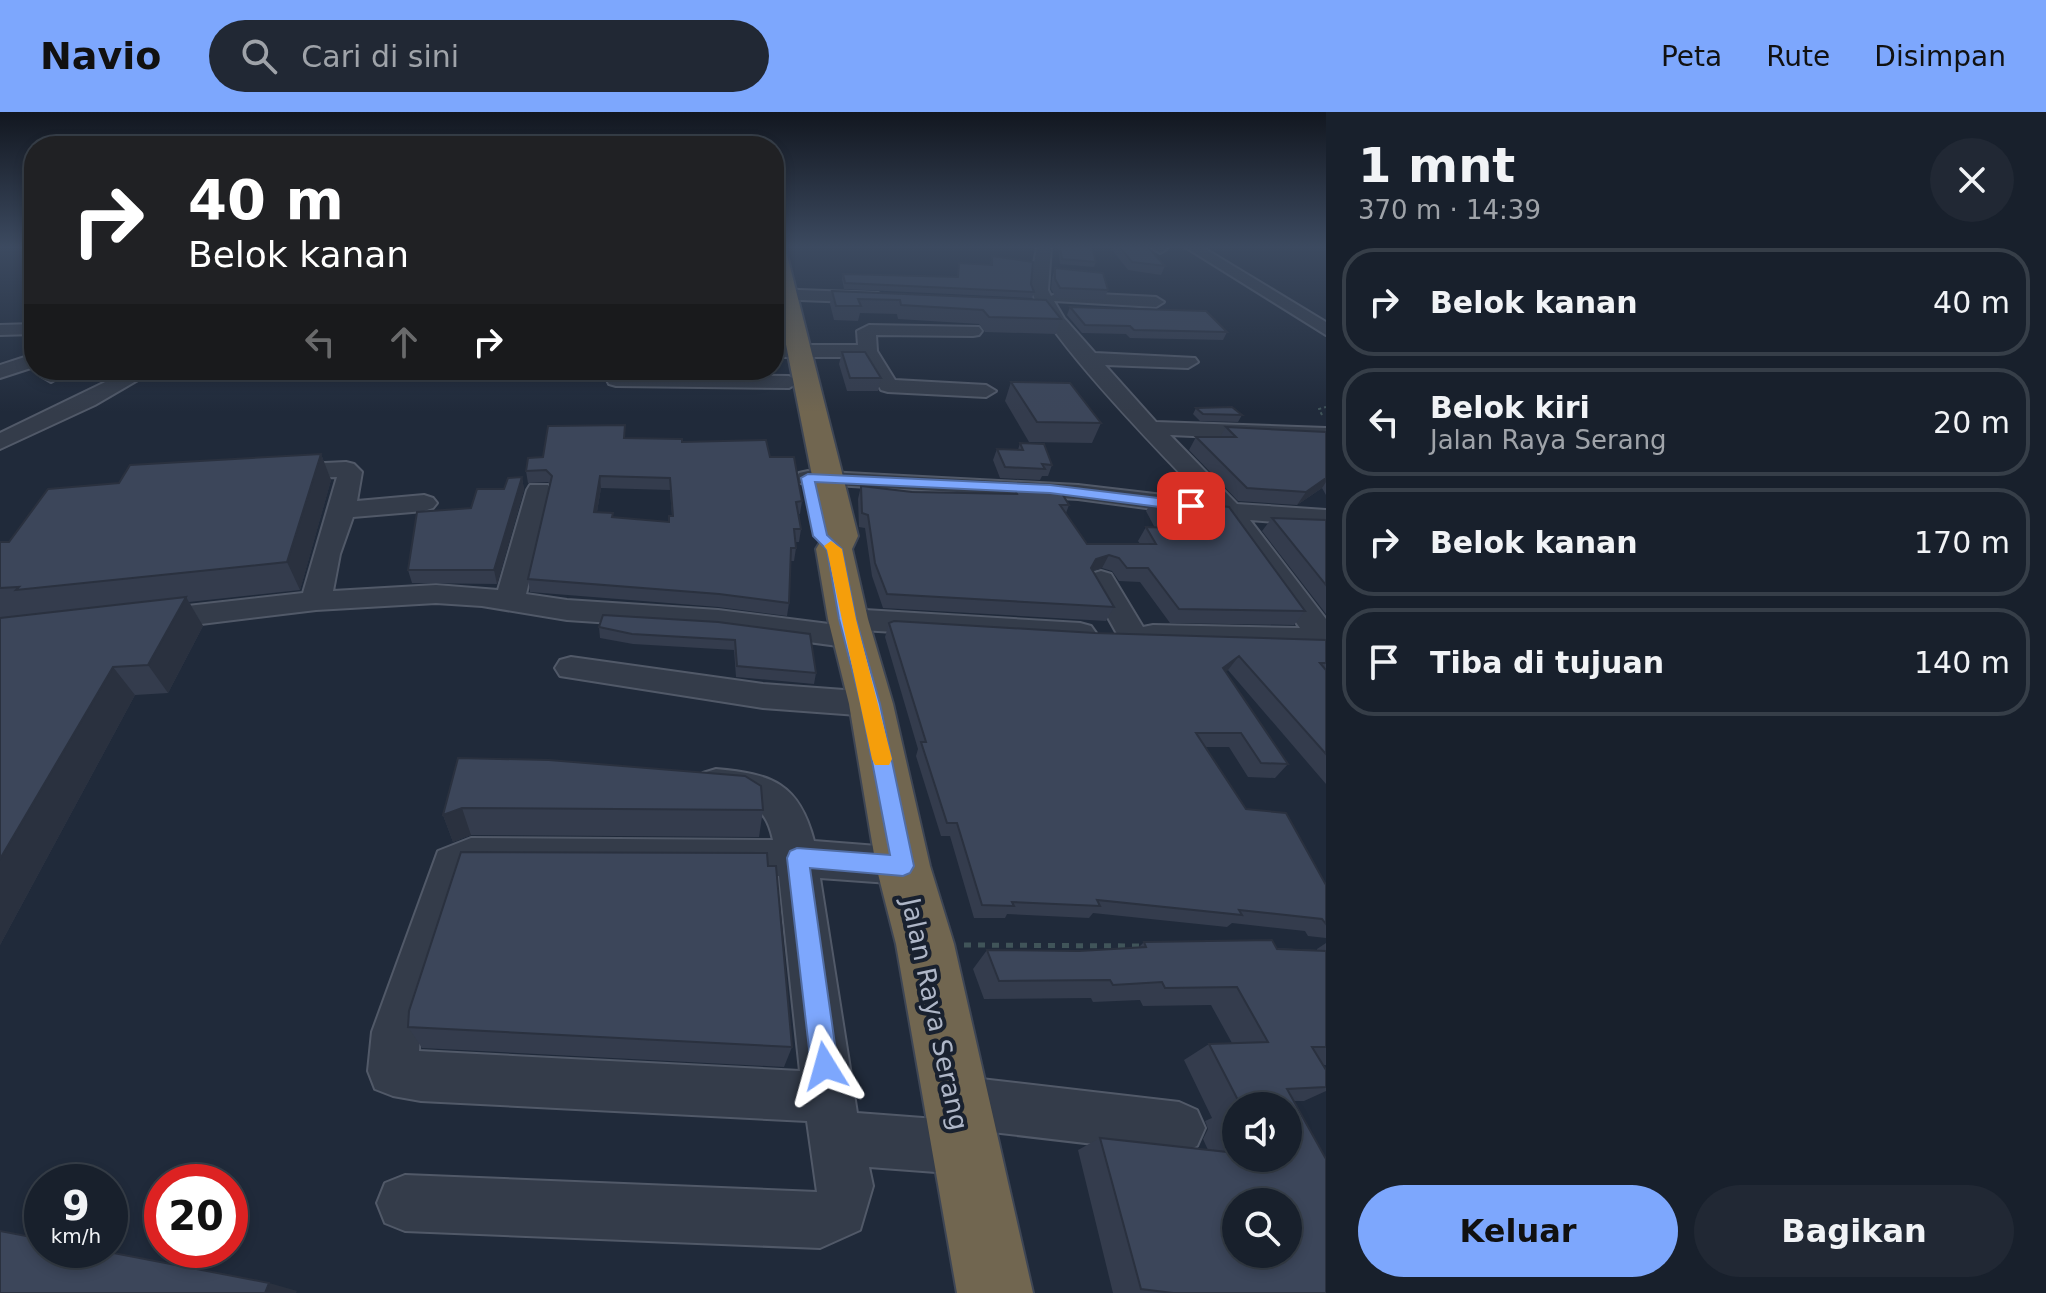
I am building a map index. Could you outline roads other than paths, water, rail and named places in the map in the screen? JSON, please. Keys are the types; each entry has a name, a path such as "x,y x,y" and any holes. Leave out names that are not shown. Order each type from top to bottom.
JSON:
{"highway":[{"name":"Jalan Raya Serang","path":"785,302 786,361 817,478 820,536 834,549 850,628 871,704 903,866 925,944 995,1293"}],"street":[{"path":"1041,303 1143,302"},
{"path":"1281,302 1326,330"},
{"path":"1041,303 1178,312"},
{"path":"1041,303 1149,428 1230,511 1281,576 1325,640"},
{"path":"0,330 24,329"},
{"path":"973,331 866,331 868,351 888,386 986,391"},
{"path":"786,361 868,351"},
{"path":"1088,359 1188,362"},
{"path":"0,372 24,364"},
{"path":"0,442 127,380"},
{"path":"1149,428 1326,435"},
{"path":"258,474 346,469 350,472 316,601"},
{"path":"817,478 1064,490 1230,511 1326,518"},
{"path":"510,601 539,490"},
{"path":"342,510 424,503"},
{"path":"1101,580 1132,634"},
{"path":"126,623 316,601 436,594 567,610 850,628 1325,640"},
{"path":"571,668 763,696 871,704"},
{"path":"405,1203 820,1220 840,1210 846,1186 790,820 777,800 742,786 681,781"},
{"path":"903,866 797,858 461,858 452,864 448,874 401,1018 393,1048 393,1071 421,1076 763,1095 834,1117 959,1125 1179,1128"}]}
